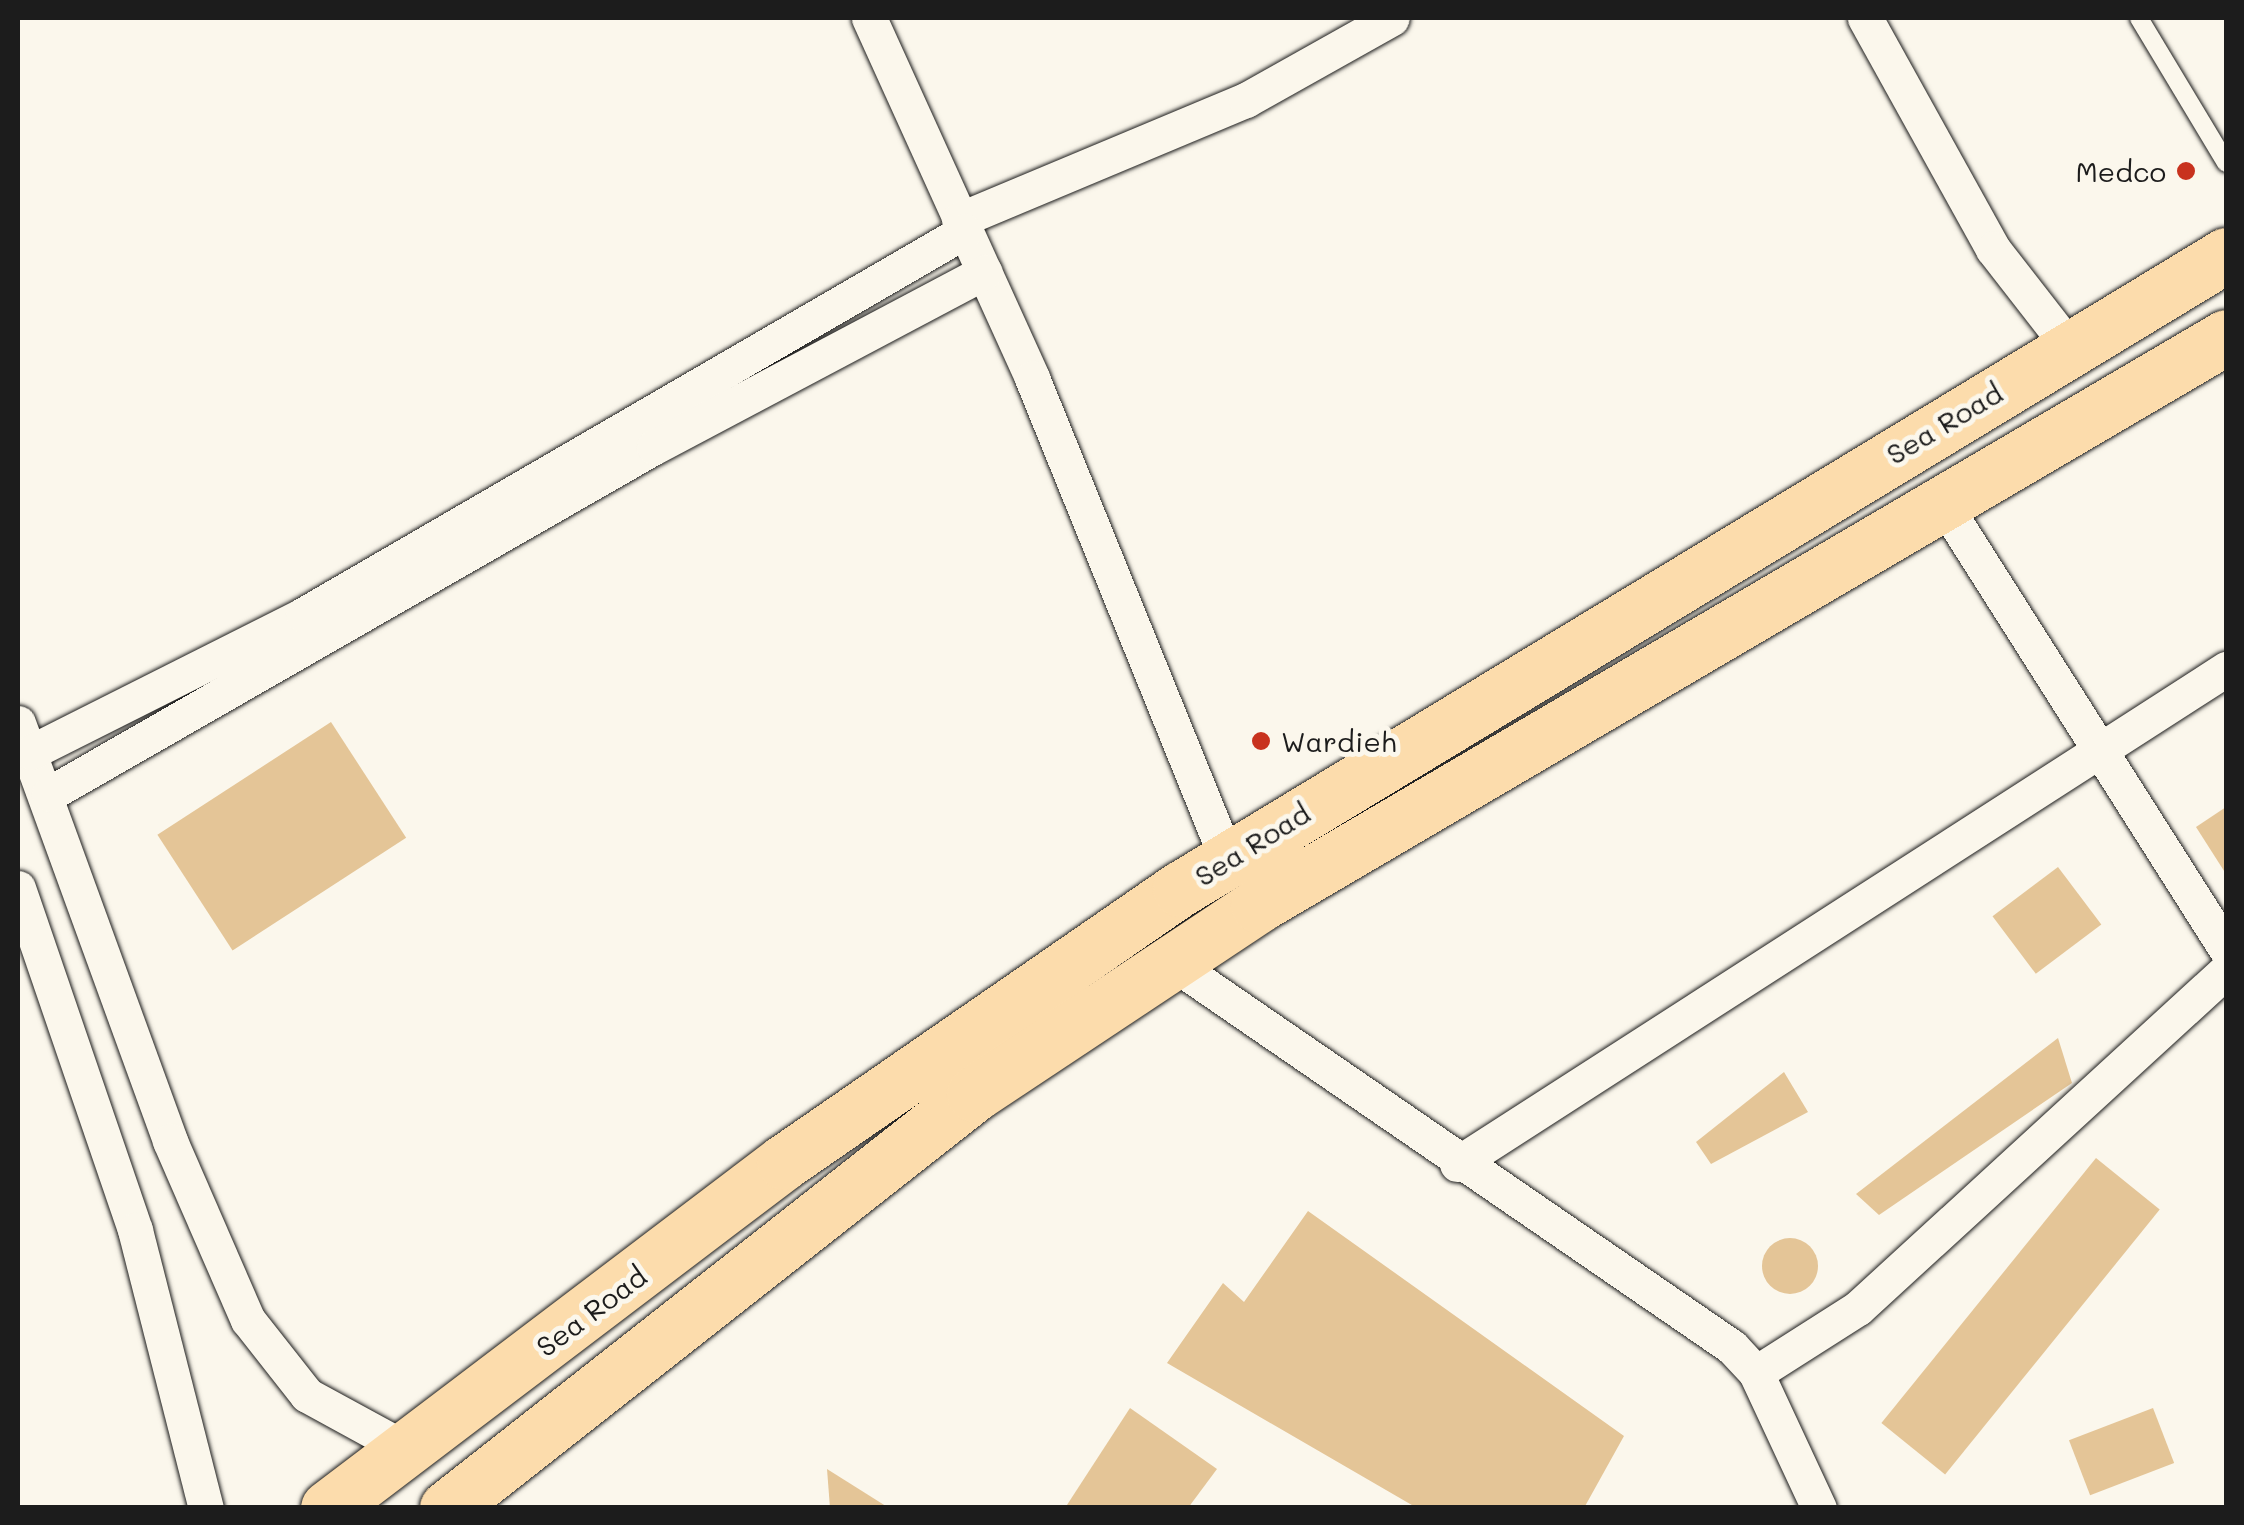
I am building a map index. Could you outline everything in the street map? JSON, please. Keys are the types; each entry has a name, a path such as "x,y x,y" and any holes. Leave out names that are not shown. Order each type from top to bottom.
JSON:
{"highway":[{"name":"Sea Road","path":"328,1508 784,1162 1227,859 2226,256"},
{"name":"Sea Road","path":"447,1508 974,1094 1258,904 2226,338"},
{"path":"1227,859 1258,904"}],"street":[{"path":"869,18 984,272 1227,859"},
{"path":"408,1450 307,1395 248,1320 170,1141 49,794 24,737 303,615 962,225 1246,100 1392,18"},
{"path":"1865,18 1992,248 2070,348"},
{"path":"49,794 654,447 984,272"},
{"path":"1943,503 2226,949"},
{"path":"1457,1164 2226,669"},
{"path":"18,888 134,1230 206,1508"},
{"path":"1173,964 1457,1164 1619,1265 1756,1373 1819,1508"},
{"path":"1756,1373 1858,1308 2226,972"}],"lane":[{"path":"2139,18 2226,163"}],"building":[{"path":"331,722 406,838 233,950 157,835"},
{"path":"2226,807 2226,874 2196,827"},
{"path":"2058,867 2101,925 2036,974 1993,916"},
{"path":"2058,1038 2072,1083 1879,1215 1856,1194"},
{"path":"1784,1072 1808,1112 1711,1164 1696,1142"},
{"path":"2096,1158 2160,1210 1945,1475 1881,1423"},
{"path":"1308,1211 1624,1436 1584,1508 1417,1508 1167,1363 1223,1283 1244,1302"},
{"path":"1790,1238 1810,1246 1818,1266 1810,1286 1790,1294 1770,1286 1762,1266 1770,1246"},
{"path":"1130,1408 1217,1469 1188,1508 1065,1508"},
{"path":"2153,1408 2174,1463 2090,1495 2069,1440"},
{"path":"827,1469 889,1508 830,1508"}],"place":[{"name":"Medco","path":"2186,171"},
{"name":"Wardieh","path":"1261,741"}]}
